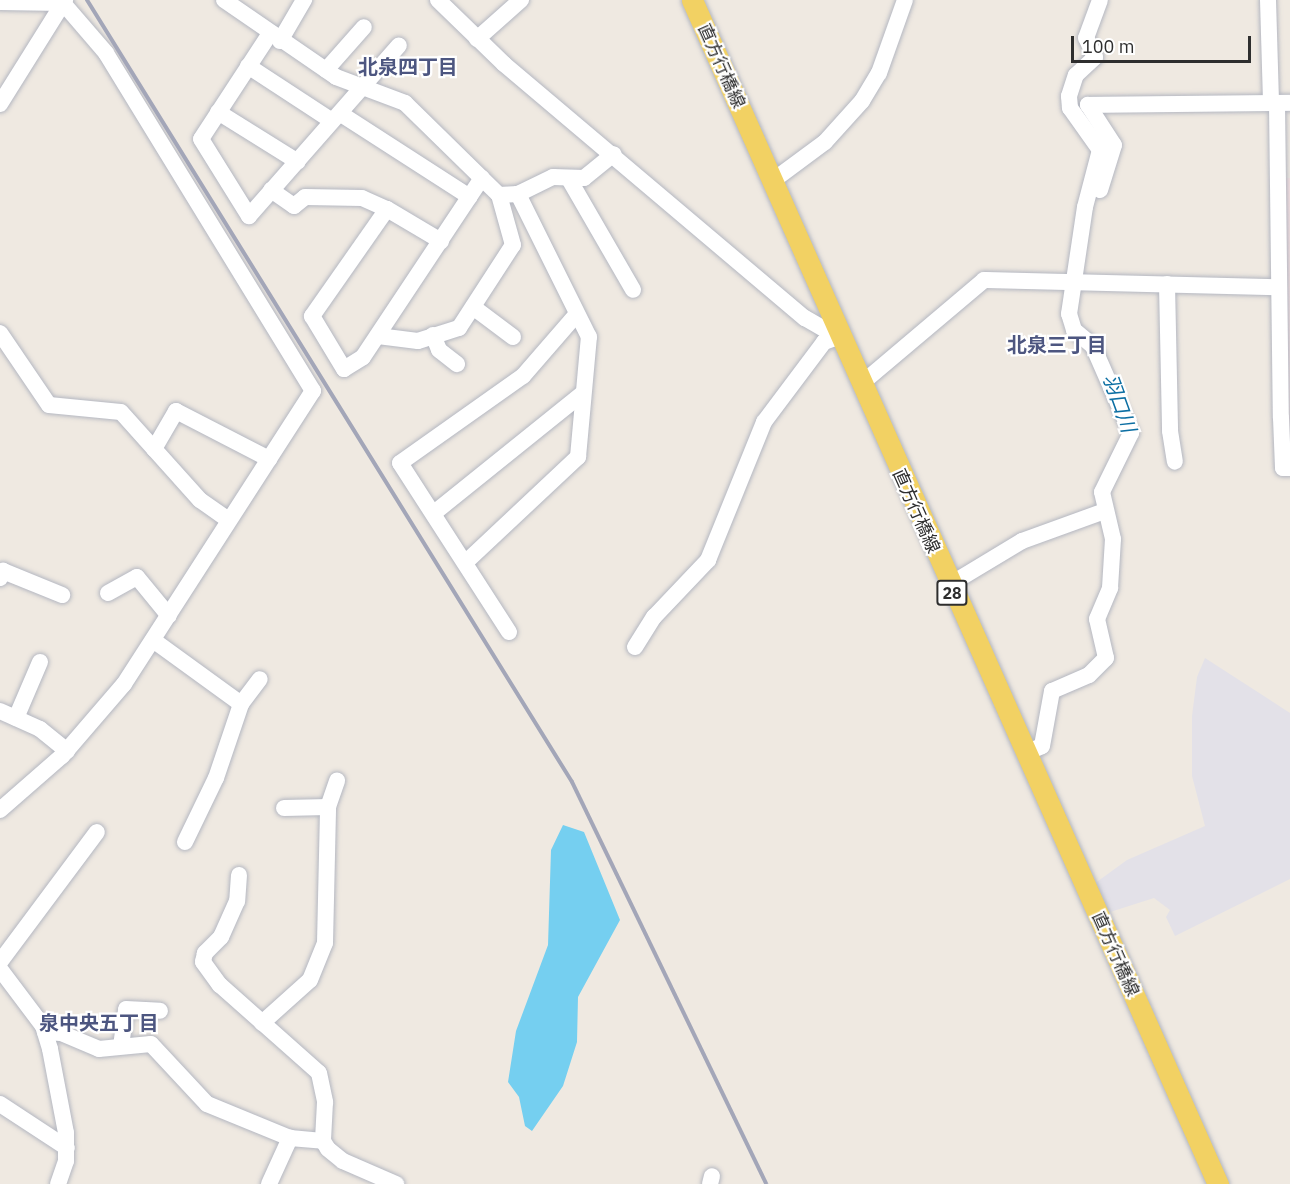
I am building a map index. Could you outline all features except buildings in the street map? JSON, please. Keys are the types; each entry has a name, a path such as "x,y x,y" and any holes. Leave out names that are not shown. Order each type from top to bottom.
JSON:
{"main road":[{"name":"直方行橋線","path":"692,0 838,337 1218,1184"}],"street":[{"path":"225,0 274,38 326,70 361,88 405,103 499,195 513,245 459,328 418,340 378,336"},
{"path":"304,0 248,66 201,139 249,216 399,45"},
{"path":"438,0 477,39 805,318 838,337"},
{"path":"477,39 521,0"},
{"path":"771,182 825,141 862,101 879,73 905,0"},
{"path":"1025,753 1042,746 1052,691 1089,675 1106,658 1097,619 1110,588 1113,539 1102,492 1130,442 1131,433 1093,346 1071,325 1074,280 1099,144 1076,119 1069,96 1076,75 1095,57 1086,38 1100,0"},
{"path":"1268,0 1279,103 1283,468 1290,468"},
{"path":"0,2 64,2"},
{"path":"0,104 64,2"},
{"path":"0,810 67,751 101,714 169,616 313,391 106,53 64,2"},
{"path":"326,70 364,27"},
{"path":"248,66 470,197"},
{"path":"1089,189 1100,192 1113,145 1088,105 1279,103"},
{"path":"218,112 298,162"},
{"path":"499,195 518,194 539,181 584,178 614,154"},
{"path":"387,209 312,316 344,369 363,357 482,178"},
{"path":"569,179 633,290"},
{"path":"271,190 294,206 305,197 362,198 387,209 441,241"},
{"path":"466,562 578,457 581,395 589,337 576,315 518,194"},
{"path":"861,384 984,280 1074,280 1280,287"},
{"path":"1167,284 1170,431 1175,462"},
{"path":"473,307 513,337"},
{"path":"509,632 466,562 400,463 523,376 576,315"},
{"path":"0,333 50,405 121,412 200,500 230,520"},
{"path":"433,335 439,350 457,364"},
{"path":"635,646 654,616 708,560 764,422 824,342 838,337"},
{"path":"434,513 581,395"},
{"path":"154,449 176,411 269,459"},
{"path":"949,585 1022,541 1102,513"},
{"path":"0,578 3,571 62,595"},
{"path":"108,593 137,577 169,616"},
{"path":"153,640 241,704"},
{"path":"16,718 40,662"},
{"path":"184,842 216,778 241,704 260,679"},
{"path":"0,711 40,729 67,751"},
{"path":"262,1023 310,980 325,943 328,807 337,781"},
{"path":"284,808 328,807"},
{"path":"0,962 97,832"},
{"path":"239,875 237,901 221,937 206,952 203,962 220,985 319,1073 325,1102 323,1141"},
{"path":"0,969 45,1032 67,1148 58,1184"},
{"path":"121,1046 126,1009 160,1011"},
{"path":"45,1032 62,1033 99,1049 121,1046 156,1046 207,1104 290,1138 323,1141 343,1161 396,1184"},
{"path":"0,1104 67,1148"},
{"path":"269,1184 290,1138"}],"shaded area":[{"path":"1284,178 1290,178 1290,463"},
{"path":"1205,658 1290,713 1290,879 1175,936 1166,917 1170,910 1154,898 1107,913 1094,884 1127,860 1205,826 1192,776 1192,716 1197,677"}],"water":[{"path":"563,825 584,832 620,920 578,997 577,1042 563,1086 532,1131 525,1126 519,1097 508,1082 516,1031 548,945 551,850"}],"railway":[{"path":"87,0 572,782 766,1184"}],"district":[{"name":"北泉四丁目","path":"408,66"},
{"name":"北泉三丁目","path":"1057,344"},
{"name":"泉中央五丁目","path":"99,1022"}],"water label":[{"name":"羽口川","path":"1120,403"}]}
